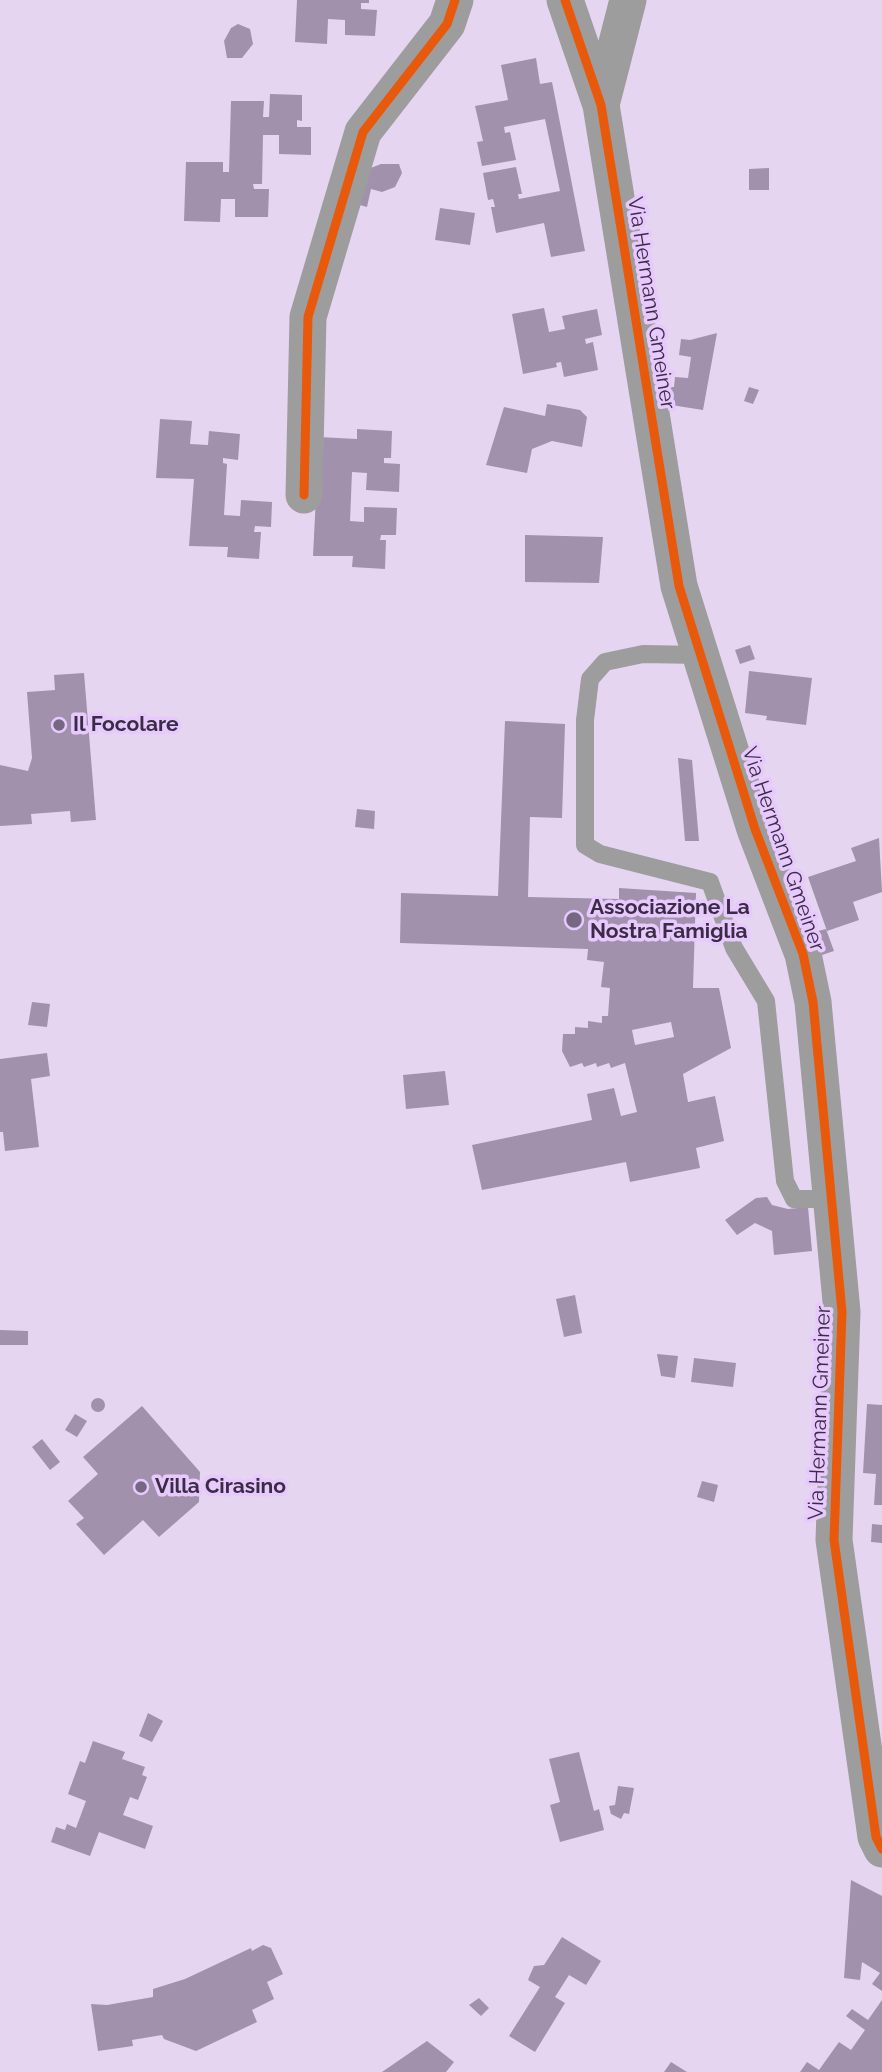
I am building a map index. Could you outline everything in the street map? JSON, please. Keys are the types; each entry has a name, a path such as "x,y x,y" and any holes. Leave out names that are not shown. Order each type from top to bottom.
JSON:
{"street":[{"path":"304,495 308,317 363,132 447,24 455,0"},
{"name":"Via Hermann Gmeiner","path":"565,0 601,105 679,586 755,830 803,954 813,1002 833,1193 842,1312 834,1540 876,1837 882,1849"},
{"path":"601,105 628,0"}],"lane":[{"path":"700,655 643,654 605,662 590,679 585,720 586,845 600,854 710,882 734,948 766,1002 785,1181 794,1199 814,1199 833,1193"}],"building":[{"path":"297,0 369,0 369,3 361,3 361,9 377,10 375,36 345,35 345,20 328,19 327,44 295,42"},
{"path":"238,24 250,29 253,44 242,58 227,58 224,41 231,28"},
{"path":"536,58 540,84 552,82 585,251 551,257 544,223 496,233 491,207 495,207 493,199 488,200 483,173 516,167 522,194 518,194 519,199 560,191 545,119 504,127 505,133 510,132 516,160 482,166 477,142 483,141 475,106 508,100 501,65"},
{"path":"270,94 302,95 302,121 297,120 297,127 311,127 311,155 279,154 279,135 263,135 262,184 253,184 254,189 269,189 268,217 235,217 235,199 221,199 220,222 184,221 186,162 223,162 223,172 229,172 231,101 264,101 263,117 269,117"},
{"path":"381,164 399,164 402,173 395,187 382,192 371,189 367,207 352,203 368,169"},
{"path":"769,168 769,190 749,190 749,169"},
{"path":"440,208 475,213 470,245 435,240"},
{"path":"544,308 549,332 565,329 562,316 597,309 602,335 585,339 586,344 593,342 598,370 564,377 561,362 556,363 557,367 523,374 512,314"},
{"path":"717,333 703,410 671,405 670,387 674,387 675,377 688,378 691,357 679,355 681,339 690,340"},
{"path":"749,387 759,390 753,404 744,401"},
{"path":"547,404 580,410 587,417 582,447 552,441 532,449 527,473 486,465 504,407 545,416"},
{"path":"160,419 192,421 190,444 208,445 209,431 240,434 238,460 223,458 223,463 227,464 224,515 240,516 241,500 272,502 271,527 255,526 254,532 261,532 259,559 227,557 228,547 189,546 194,479 156,478"},
{"path":"357,429 392,431 391,458 384,458 384,463 400,464 399,492 366,490 367,473 352,472 350,521 364,522 364,507 397,508 396,535 381,535 380,540 386,540 385,569 352,567 353,556 313,556 319,437 357,439"},
{"path":"525,535 603,537 599,583 525,582"},
{"path":"750,645 755,659 740,664 735,650"},
{"path":"749,671 812,678 806,725 766,720 767,716 745,713"},
{"name":"Il Focolare","path":"84,673 96,820 71,822 70,811 31,814 32,824 0,826 0,765 28,771 32,758 27,692 55,690 54,675"},
{"path":"505,721 565,724 562,818 530,817 528,897 619,899 619,888 696,893 693,988 719,988 731,1048 683,1074 688,1102 715,1096 724,1141 696,1148 700,1168 630,1182 626,1162 482,1190 472,1145 592,1120 587,1094 614,1088 621,1116 637,1112 625,1063 611,1068 609,1063 584,1067 582,1063 570,1067 562,1051 563,1034 575,1034 575,1027 588,1028 588,1021 602,1023 602,1016 608,1016 610,988 601,987 604,962 587,960 588,949 400,943 401,893 498,896","holes":["671,1022 674,1037 635,1045 632,1030"]},
{"path":"678,758 692,760 699,841 685,841"},
{"path":"357,809 375,811 374,829 355,827"},
{"path":"879,838 882,892 853,902 859,920 827,931 808,877 856,861 851,848"},
{"path":"826,929 834,951 822,955 814,932"},
{"path":"32,1002 50,1004 47,1027 28,1025"},
{"path":"47,1053 50,1076 31,1079 39,1147 5,1151 3,1132 0,1132 0,1059"},
{"path":"445,1071 449,1105 406,1109 403,1075"},
{"path":"767,1197 772,1205 788,1209 808,1207 812,1251 774,1255 772,1231 755,1223 737,1235 725,1220 756,1198"},
{"path":"575,1295 582,1333 564,1337 556,1299"},
{"path":"0,1330 28,1331 28,1345 0,1345"},
{"path":"657,1354 678,1356 675,1378 661,1376"},
{"path":"694,1358 736,1363 733,1387 691,1382"},
{"path":"98,1398 103,1400 103,1410 98,1412 93,1410 91,1405 93,1400"},
{"path":"867,1404 882,1405 882,1505 874,1505 876,1474 863,1473"},
{"name":"Villa Cirasino","path":"142,1406 200,1472 199,1502 159,1537 143,1520 104,1555 76,1524 84,1518 68,1501 98,1474 83,1457"},
{"path":"75,1414 87,1421 77,1437 65,1430"},
{"path":"42,1439 60,1462 50,1470 32,1447"},
{"path":"702,1481 718,1485 714,1502 697,1497"},
{"path":"872,1524 882,1525 882,1543 871,1542"},
{"path":"148,1713 163,1721 152,1742 139,1736"},
{"path":"93,1741 125,1752 122,1759 145,1767 142,1775 147,1777 138,1800 130,1797 123,1815 153,1826 145,1849 99,1832 90,1856 51,1842 56,1827 65,1830 67,1824 76,1828 86,1801 68,1794 80,1761 85,1763"},
{"path":"579,1752 594,1811 599,1809 604,1830 560,1842 550,1805 560,1802 549,1759"},
{"path":"618,1786 634,1788 629,1814 624,1813 621,1819 611,1814 609,1806 615,1805"},
{"path":"851,1880 882,1896 882,1991 872,1984 880,1973 862,1962 860,1980 844,1978"},
{"path":"562,1937 601,1961 586,1985 569,1975 555,1997 565,2003 535,2052 509,2036 540,1987 528,1980 534,1966 544,1965"},
{"path":"263,1945 271,1948 283,1974 267,1982 274,1999 252,2010 257,2022 196,2051 164,2039 162,2035 132,2040 133,2046 98,2051 91,2004 107,2005 153,1997 153,1989 185,1979"},
{"path":"479,1998 489,2008 481,2016 469,2005"},
{"path":"882,2000 882,2072 800,2072 807,2062 819,2070 839,2042 851,2050 865,2030 846,2016 852,2009 868,2020"},
{"path":"427,2041 454,2062 446,2072 382,2072"},
{"path":"671,2062 687,2072 664,2072"}],"cycle path":[{"path":"304,495 308,317 363,132 447,24 455,0"},
{"path":"565,0 601,105 679,586 755,829 803,954 813,1002 842,1312 834,1540 876,1837 882,1849"}],"place":[{"name":"Il Focolare","path":"59,725"},
{"name":"Associazione La Nostra Famiglia","path":"574,920"},
{"name":"Villa Cirasino","path":"141,1487"}]}
